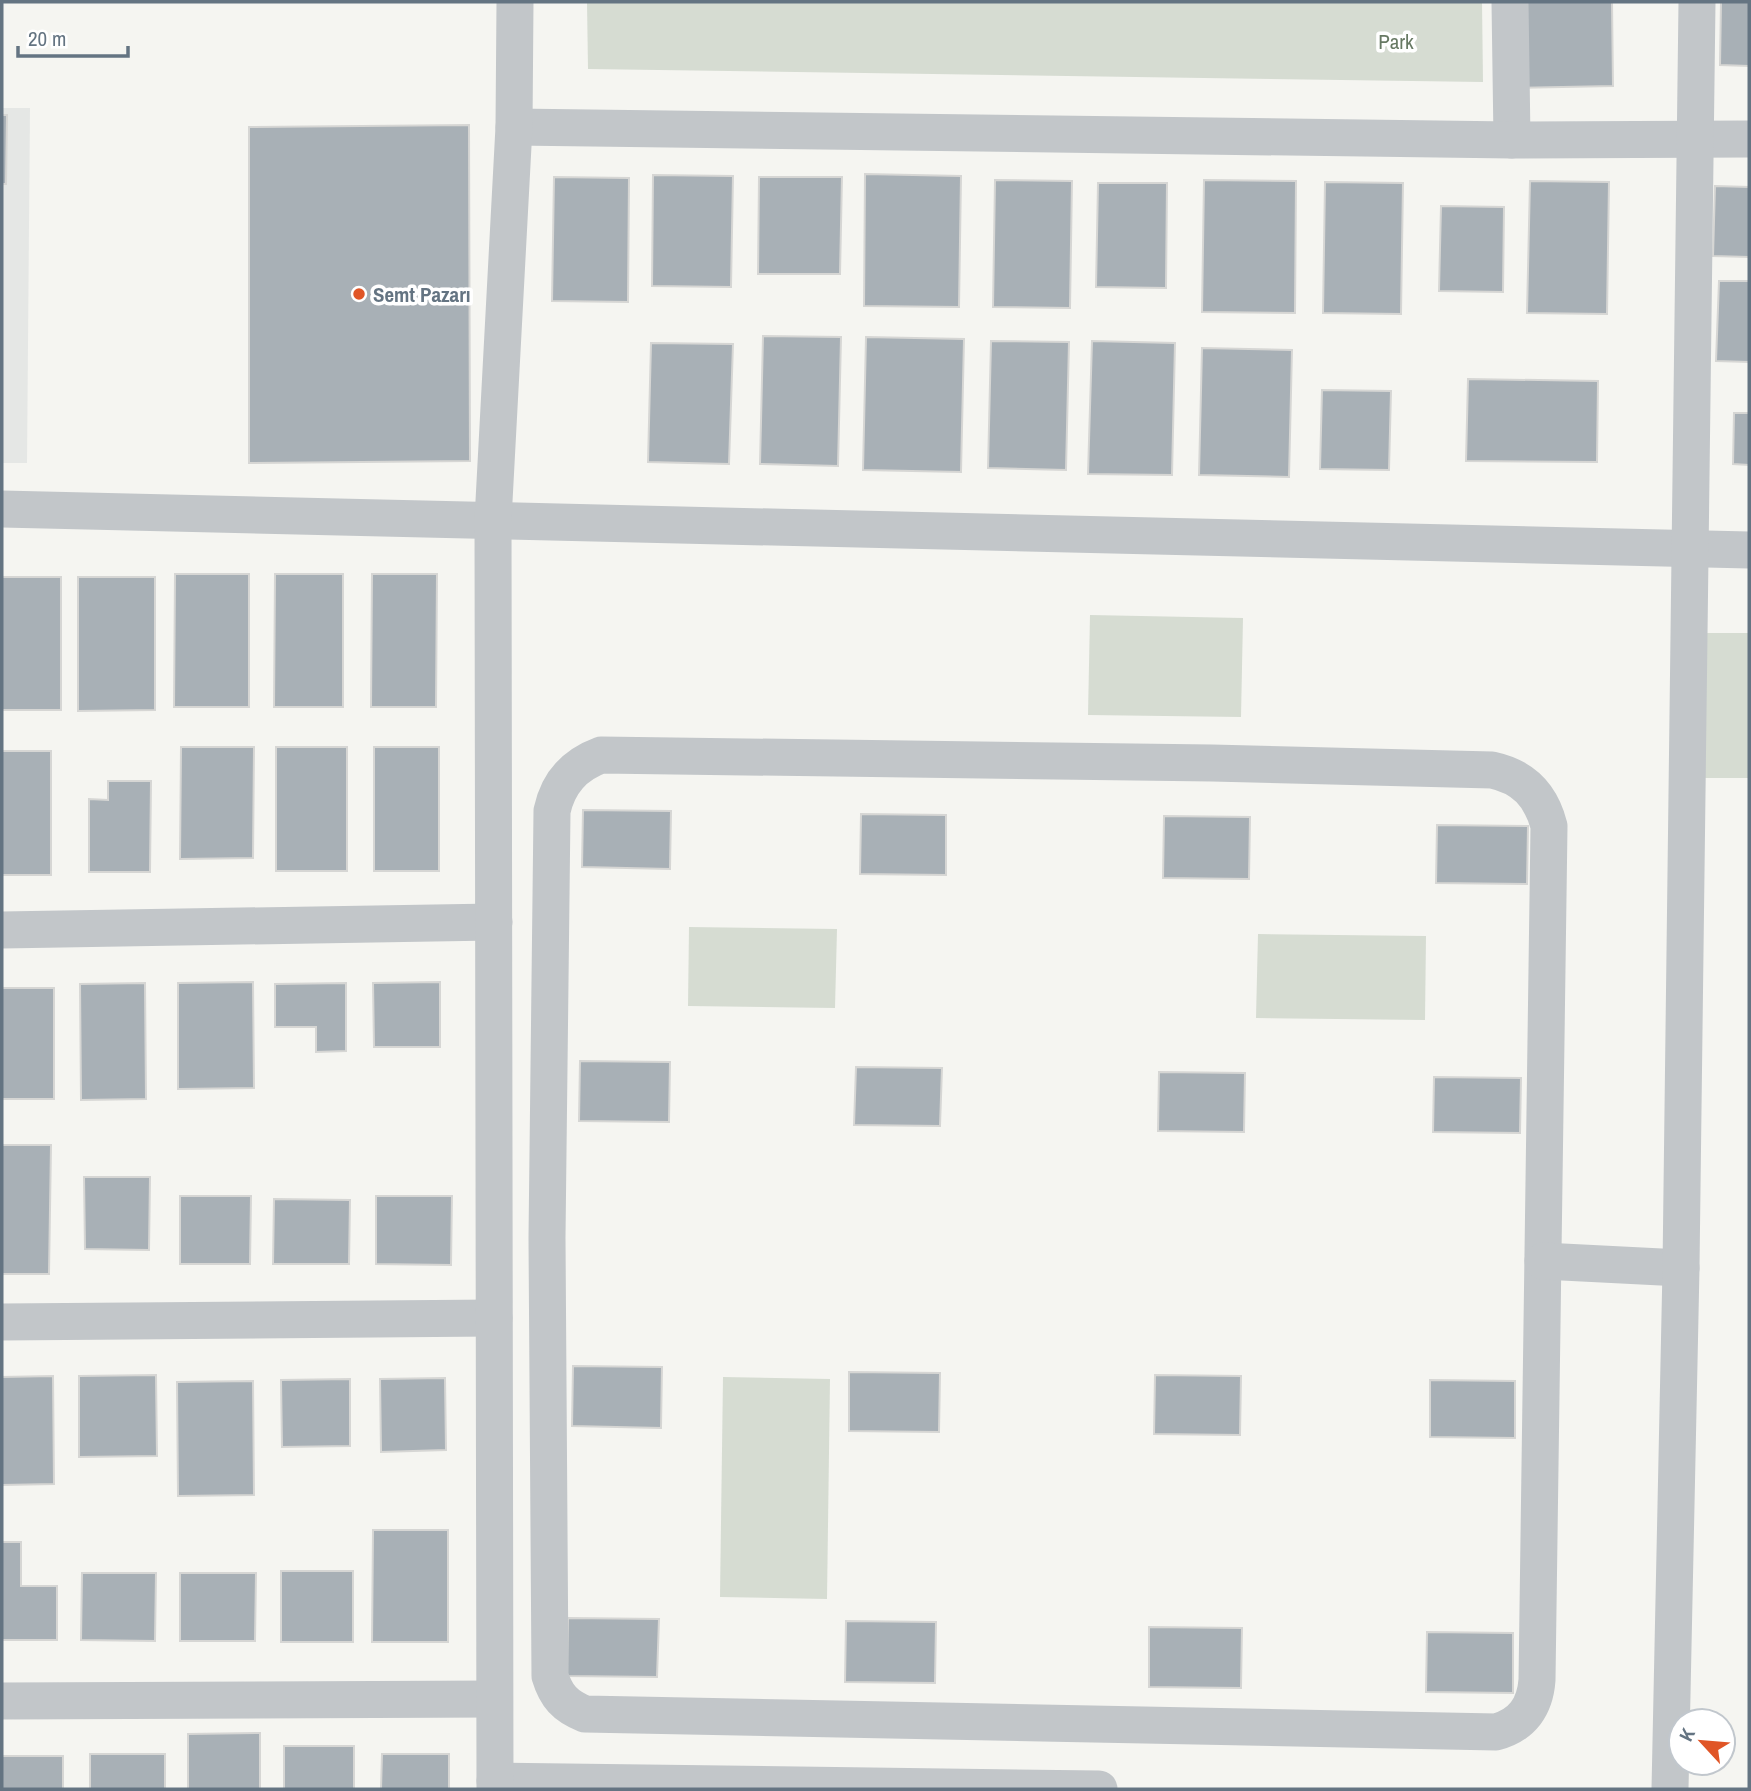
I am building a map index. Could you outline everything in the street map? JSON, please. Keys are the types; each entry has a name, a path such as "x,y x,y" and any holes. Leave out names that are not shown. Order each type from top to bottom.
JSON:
{"street":[{"path":"514,2 514,127 493,520 495,1785 1099,1789"},
{"path":"1510,2 1511,140"},
{"path":"1670,1789 1681,1268 1698,2"},
{"path":"514,127 1511,140 1749,139"},
{"path":"2,509 1749,550"},
{"path":"601,755 1266,764 1492,770 1513,776 1539,800 1549,826 1543,1261 1536,1692 1528,1713 1508,1729 1496,1732 613,1715 585,1714 574,1710 554,1690 550,1676 547,1238 552,811 560,787 577,767 601,755"},
{"path":"2,930 494,922"},
{"path":"1543,1261 1681,1268"},
{"path":"2,1322 494,1318"},
{"path":"2,1701 494,1699"}],"shaded area":[{"path":"2,108 30,108 27,463 2,463"}],"green space":[{"name":"Park","path":"587,2 1482,2 1483,82 588,69"},
{"path":"1090,615 1243,618 1241,717 1088,715"},
{"path":"1695,633 1749,633 1749,778 1693,778"},
{"path":"689,927 837,929 835,1008 688,1006"},
{"path":"1258,934 1426,936 1425,1020 1256,1018"},
{"path":"723,1377 830,1379 827,1599 720,1597"}],"building":[{"path":"1516,2 1612,2 1613,86 1517,88"},
{"path":"1721,2 1749,2 1749,66 1720,65"},
{"path":"2,115 7,115 6,184 2,184"},
{"name":"Semt Pazarı","path":"469,125 470,461 249,463 249,127"},
{"path":"865,174 961,176 959,307 864,306"},
{"path":"653,175 733,176 731,287 652,286"},
{"path":"554,177 629,178 628,302 552,301"},
{"path":"759,177 842,177 840,274 758,274"},
{"path":"995,180 1072,181 1070,308 993,307"},
{"path":"1204,180 1296,181 1295,313 1202,312"},
{"path":"1530,181 1609,182 1607,314 1527,313"},
{"path":"1325,182 1403,183 1401,314 1323,313"},
{"path":"1098,183 1167,183 1166,288 1096,287"},
{"path":"1715,186 1749,187 1749,257 1713,256"},
{"path":"1441,206 1504,207 1503,292 1439,291"},
{"path":"1719,281 1749,281 1749,362 1716,361"},
{"path":"763,336 841,337 838,466 760,464"},
{"path":"866,337 964,339 961,472 863,470"},
{"path":"991,341 1069,342 1066,470 988,468"},
{"path":"1092,341 1175,343 1172,475 1088,474"},
{"path":"651,343 733,344 729,464 648,462"},
{"path":"1202,348 1292,350 1289,477 1199,475"},
{"path":"1468,379 1598,381 1597,462 1466,461"},
{"path":"1322,390 1391,391 1389,470 1320,469"},
{"path":"1734,413 1749,413 1749,465 1733,464"},
{"path":"175,574 249,574 249,707 174,707"},
{"path":"275,574 343,574 343,707 274,707"},
{"path":"372,574 437,574 436,707 371,707"},
{"path":"2,577 61,577 61,710 2,710"},
{"path":"78,577 155,577 155,710 78,711"},
{"path":"181,747 254,747 253,858 180,859"},
{"path":"276,747 347,747 347,871 276,871"},
{"path":"374,747 439,747 439,871 374,871"},
{"path":"2,751 51,751 51,875 2,875"},
{"path":"108,781 151,781 150,872 89,872 89,799 108,800"},
{"path":"583,810 671,811 670,869 582,867"},
{"path":"861,814 946,815 946,875 860,874"},
{"path":"1164,816 1250,817 1249,879 1163,878"},
{"path":"1437,825 1528,826 1527,884 1436,883"},
{"path":"253,982 254,1088 178,1089 178,983"},
{"path":"440,982 440,1047 374,1047 373,983"},
{"path":"145,983 146,1099 81,1100 80,984"},
{"path":"346,983 346,1051 316,1052 316,1027 275,1027 275,984"},
{"path":"2,988 54,988 54,1099 2,1099"},
{"path":"580,1061 670,1062 669,1122 579,1121"},
{"path":"856,1067 942,1068 940,1126 854,1125"},
{"path":"1159,1072 1245,1073 1244,1132 1158,1131"},
{"path":"1434,1077 1521,1078 1520,1133 1433,1132"},
{"path":"2,1145 51,1145 49,1274 2,1274"},
{"path":"84,1177 150,1177 149,1250 85,1249"},
{"path":"180,1196 251,1196 250,1264 180,1264"},
{"path":"376,1196 452,1196 451,1265 376,1264"},
{"path":"274,1199 350,1200 349,1264 273,1264"},
{"path":"573,1366 662,1367 661,1428 572,1426"},
{"path":"849,1372 940,1373 939,1432 849,1431"},
{"path":"156,1375 157,1456 79,1457 79,1376"},
{"path":"1155,1375 1241,1376 1240,1435 1154,1434"},
{"path":"53,1376 54,1484 2,1485 2,1377"},
{"path":"445,1378 446,1450 381,1452 380,1379"},
{"path":"350,1379 350,1446 282,1447 281,1380"},
{"path":"1430,1380 1515,1381 1515,1438 1430,1437"},
{"path":"253,1381 254,1495 178,1496 177,1382"},
{"path":"373,1530 448,1530 448,1642 372,1642"},
{"path":"2,1542 21,1542 21,1586 57,1586 57,1640 2,1640"},
{"path":"281,1571 353,1571 353,1642 281,1642"},
{"path":"82,1573 156,1573 155,1641 81,1640"},
{"path":"180,1573 256,1573 255,1641 180,1641"},
{"path":"568,1618 659,1619 657,1677 567,1676"},
{"path":"846,1621 936,1622 935,1683 845,1682"},
{"path":"1149,1627 1242,1628 1241,1688 1149,1687"},
{"path":"1427,1632 1513,1633 1513,1693 1426,1692"},
{"path":"260,1733 260,1789 188,1789 188,1734"},
{"path":"284,1746 354,1746 354,1789 284,1789"},
{"path":"90,1754 165,1754 165,1789 90,1789"},
{"path":"382,1754 449,1754 449,1789 381,1789"},
{"path":"2,1756 63,1756 63,1789 2,1789"}],"place":[{"name":"Semt Pazarı","path":"359,294"}]}
